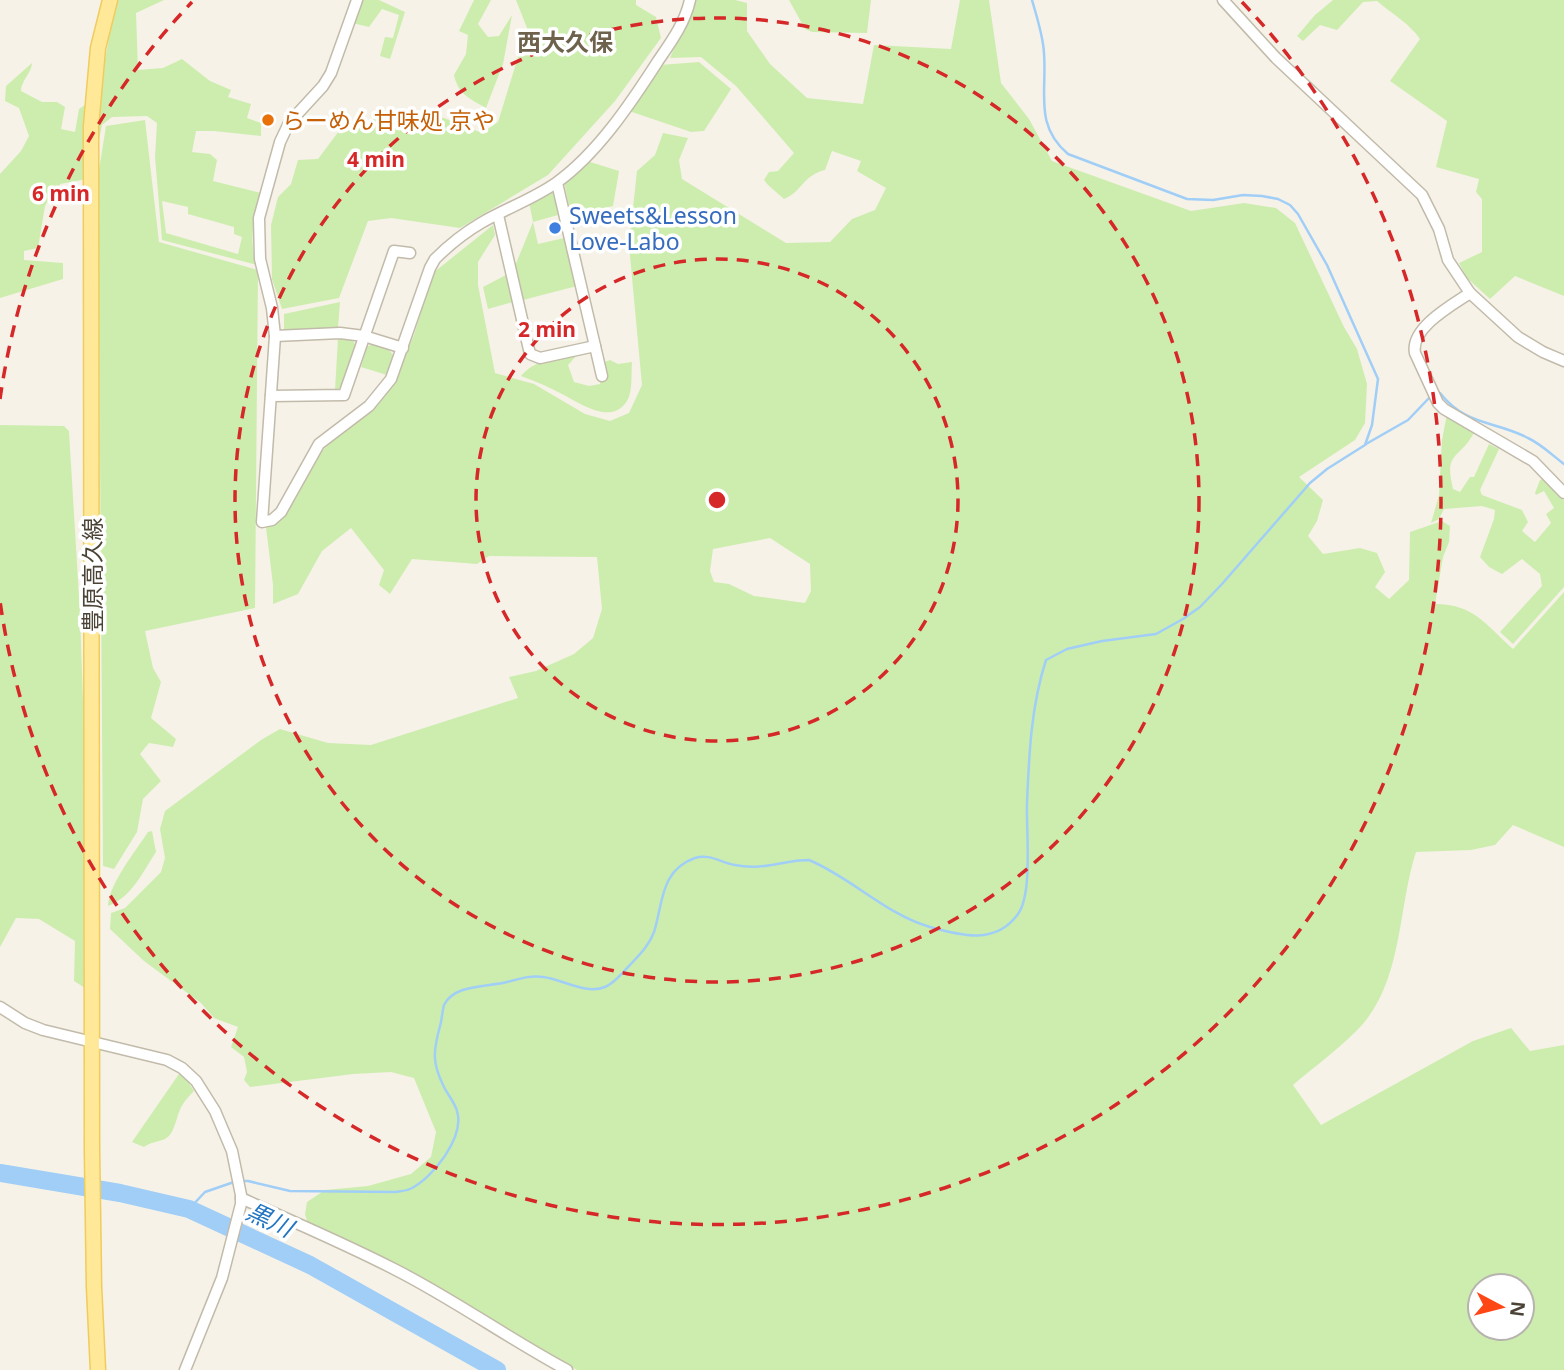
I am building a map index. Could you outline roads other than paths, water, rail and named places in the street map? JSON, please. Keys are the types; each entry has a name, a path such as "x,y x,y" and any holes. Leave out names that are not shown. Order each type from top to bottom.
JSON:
{"main road":[{"name":"豊原高久線","path":"98,1370 92,1151 91,126 98,48 110,0"}],"street":[{"path":"357,0 331,73 323,86 289,123 280,142 259,218 260,260 272,308 275,336 262,522 272,520 281,512 319,444 376,397 391,379 435,260 468,232 557,183 585,157 622,114 680,28 690,0"},
{"path":"1223,0 1276,58 1422,195 1439,229 1448,260 1470,293 1518,337 1543,352 1564,360"},
{"path":"557,183 602,376"},
{"path":"498,215 530,354 540,358 595,346"},
{"path":"271,396 344,394 394,251 410,253"},
{"path":"1470,293 1439,313 1419,334 1413,345 1438,403 1455,416 1533,461 1564,493"},
{"path":"275,336 340,334 364,337 403,348"},
{"path":"0,1007 25,1023 43,1030 167,1060 182,1068 195,1081 215,1111 225,1131 237,1172 241,1199 228,1259 185,1370"},
{"path":"241,1199 395,1270 456,1303 526,1348 567,1370"}],"waterway":[{"path":"241,1181 290,1191 395,1192 408,1190 419,1184 445,1156 452,1144 458,1121 456,1108 437,1071 435,1057 443,1008 449,998 463,990 534,977 550,978 590,989 609,985 640,955 649,942 669,879 684,863 695,858 705,857 745,867 809,860 840,876 898,914 930,927 978,936 989,934 1009,924 1023,905 1026,892 1030,749 1037,695 1046,660 1067,649 1156,634 1183,619 1200,607 1222,584 1310,483 1365,445 1372,425 1378,379 1327,265 1298,214 1290,205 1262,196 1187,199 1068,154 1057,143 1046,120 1043,46 1032,0"},
{"path":"1436,394 1440,393 1460,412 1533,440 1564,464"},
{"path":"1366,444 1408,420 1430,397"},
{"name":"黒川","path":"0,1173 120,1193 189,1209 310,1265 497,1370"},
{"path":"189,1209 205,1192 234,1182"}],"place":[{"name":"らーめん甘味処 京や","path":"268,120"},
{"name":"Sweets&Lesson Love-Labo","path":"555,228"}],"district":[{"name":"西大久保","path":"565,41"}]}
